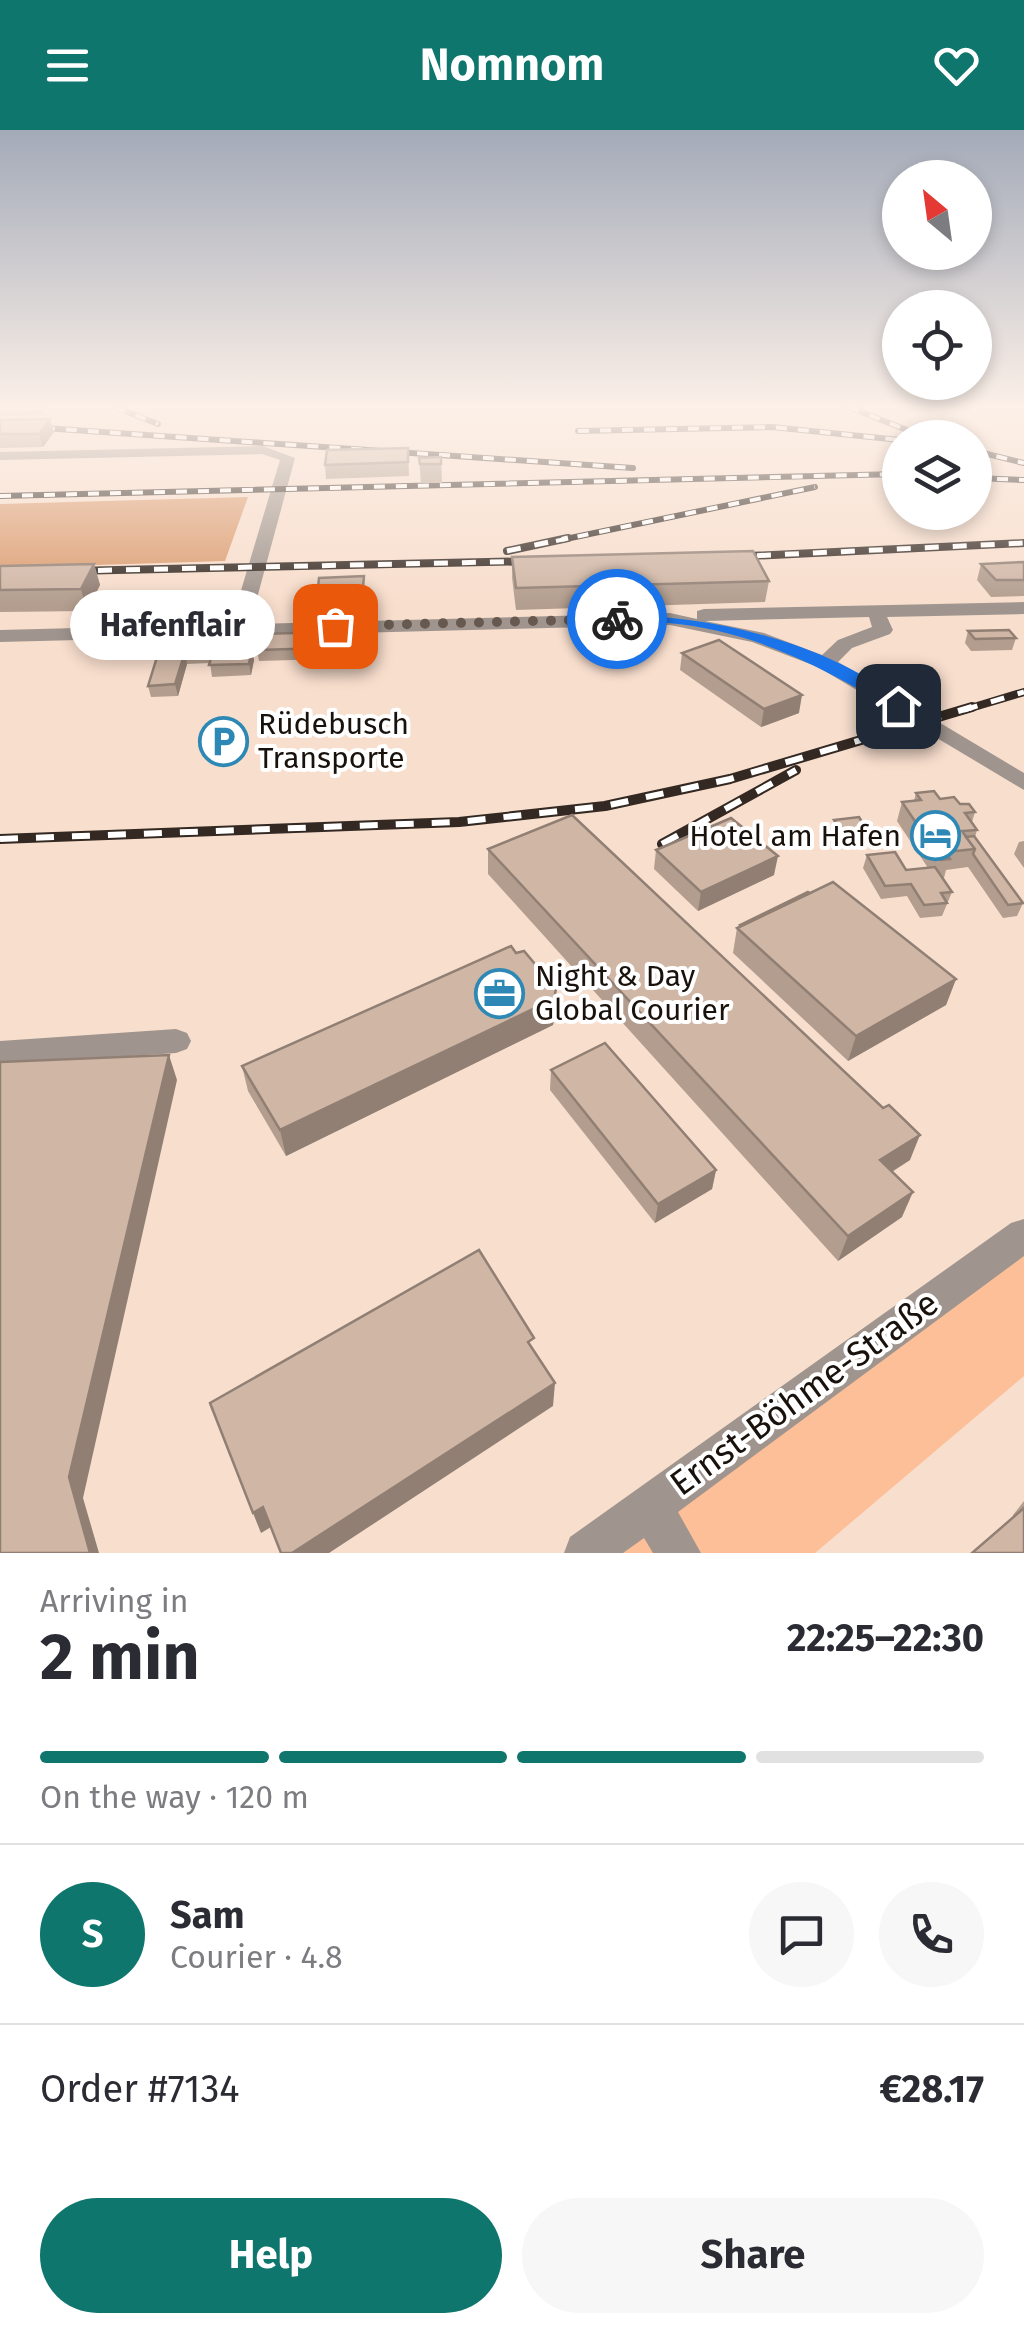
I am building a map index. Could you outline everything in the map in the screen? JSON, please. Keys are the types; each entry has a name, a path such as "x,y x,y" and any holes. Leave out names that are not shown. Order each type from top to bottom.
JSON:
{"street":[{"path":"239,629 284,473"},
{"path":"0,636 778,613 880,622 1024,608"},
{"path":"757,638 778,613"},
{"path":"670,619 757,638 825,663 1024,783"},
{"path":"825,663 844,644 880,622"},
{"path":"0,1052 176,1040"},
{"name":"Ernst-Böhme-Straße","path":"586,1553 1024,1235"},
{"path":"648,1506 679,1553"}],"shaded area":[{"path":"248,497 225,561 0,568 0,504"},
{"path":"1024,1235 1024,1376 815,1553 587,1553"}],"building":[{"path":"753,551 769,581 516,588 512,557"},
{"path":"1024,562 1024,580 996,580 981,564"},
{"path":"94,564 81,589 0,590 0,566"},
{"path":"364,576 363,587 355,587 354,599 332,599 333,592 318,588 319,578"},
{"path":"1009,630 1016,638 975,639 968,631"},
{"path":"327,632 326,648 257,650 260,634"},
{"path":"213,638 209,651 185,652 175,684 148,686 162,641"},
{"path":"719,640 802,695 764,709 682,653"},
{"path":"252,648 249,664 209,665 214,649"},
{"path":"934,791 940,799 954,797 960,804 969,804 975,812 965,813 977,830 962,831 975,849 946,852 950,859 941,860 902,802 921,800 916,793"},
{"path":"572,815 883,1108 889,1105 920,1135 880,1160 913,1192 848,1236 488,849"},
{"path":"859,817 868,832 843,834 834,820"},
{"path":"731,818 778,856 701,892 656,850"},
{"path":"974,836 1023,903 1008,905 973,854 975,849 966,837"},
{"path":"895,852 906,870 935,867 952,892 941,893 947,903 924,905 911,884 885,886 867,855"},
{"path":"833,882 956,979 856,1036 737,928"},
{"path":"808,892 810,893 740,925"},
{"path":"511,946 516,953 524,951 556,989 554,999 280,1130 242,1066"},
{"path":"605,1043 716,1170 658,1204 551,1070"},
{"path":"169,1055 69,1477 90,1553 0,1553 0,1062"},
{"path":"479,1250 534,1338 528,1342 555,1383 292,1553 281,1553 263,1507 253,1513 210,1403"},
{"path":"1024,1508 1024,1553 972,1553"}],"railway":[{"path":"0,496 882,474"},
{"path":"992,479 1024,480"},
{"path":"556,541 815,487"},
{"path":"507,551 568,538"},
{"path":"729,557 1024,543"},
{"path":"70,571 539,561"},
{"path":"964,710 1024,692"},
{"path":"0,839 459,822 605,806 730,779 972,707"},
{"path":"662,844 796,770"}],"way so far":[{"path":"335,626 617,619"}],"place":[{"name":"Hafenflair","path":"335,626"},
{"name":"Rüdebusch Transporte","path":"223,741"},
{"name":"Hotel am Hafen","path":"936,836"},
{"name":"Night & Day Global Courier","path":"500,993"}],"route":[{"path":"617,619 670,619 779,644 825,663 898,706"}]}
